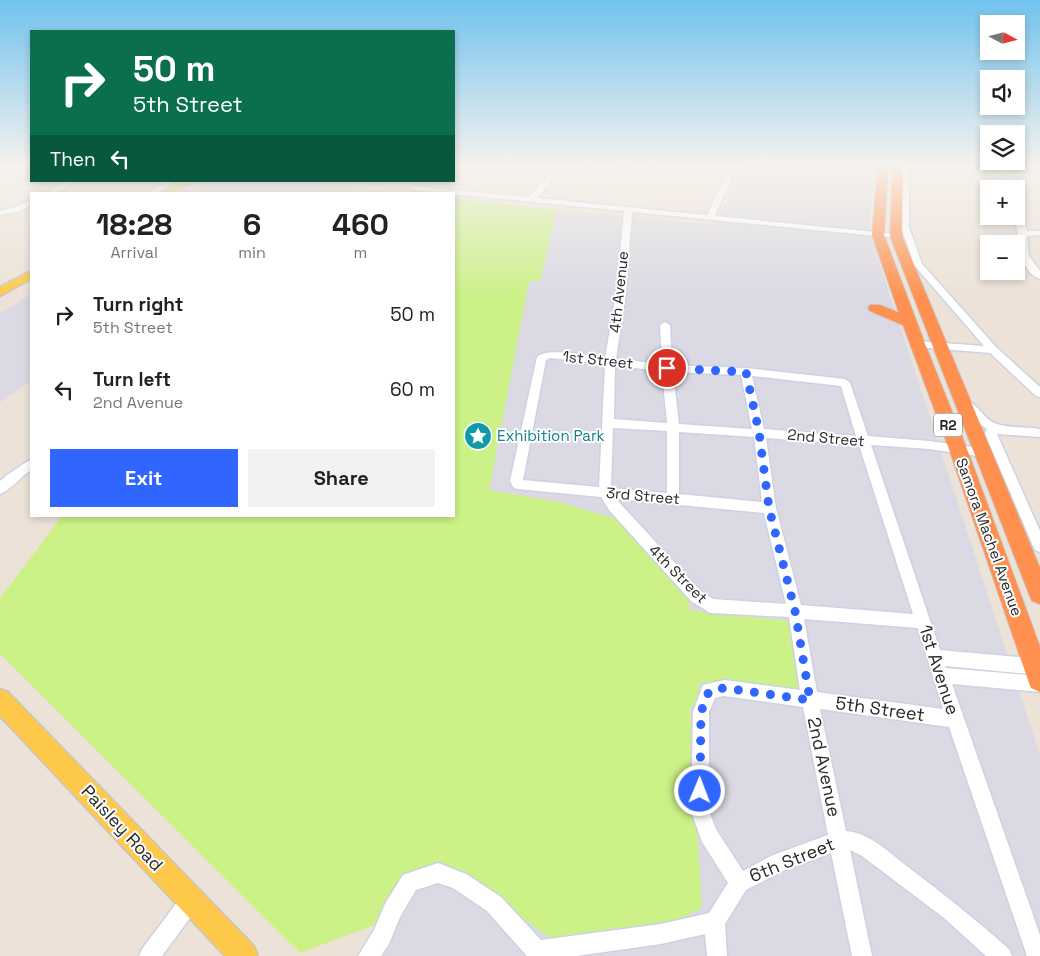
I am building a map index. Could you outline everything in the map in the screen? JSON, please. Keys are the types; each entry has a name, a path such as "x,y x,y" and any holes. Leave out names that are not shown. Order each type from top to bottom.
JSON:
{"highway":[{"name":"Samora Machel Avenue","path":"880,211 878,235 1038,671"},
{"name":"Samora Machel Avenue","path":"897,211 896,236 963,400 990,438 1040,594"},
{"path":"901,296 875,308 910,323"}],"main road":[{"path":"0,292 30,275"},
{"name":"Paisley Road","path":"0,700 244,956"}],"street":[{"path":"625,211 896,236"},
{"name":"4th Avenue","path":"605,492 610,361 621,294 628,211"},
{"path":"710,218 713,211"},
{"path":"905,211 905,227 918,266 993,350 1040,393"},
{"path":"1020,225 1023,234 1022,249 1026,261 1040,276"},
{"path":"1023,234 1040,233"},
{"path":"665,325 673,426 673,498"},
{"path":"917,344 993,350"},
{"name":"1st Street","path":"517,484 516,481 541,359 544,356 550,355 667,368 746,372 844,383"},
{"name":"2nd Avenue","path":"746,372 759,432 769,508 795,611 810,700 840,840 862,956"},
{"name":"1st Avenue","path":"844,383 865,441 955,719 1037,956"},
{"path":"963,400 980,419 1040,546"},
{"name":"2nd Street","path":"608,423 759,432 958,449 990,438 1040,432"},
{"path":"0,489 11,478 30,465"},
{"name":"3rd Street","path":"517,484 769,508"},
{"name":"4th Street","path":"605,492 614,506 703,603 710,606 924,622"},
{"path":"935,657 1038,671"},
{"path":"941,675 1040,684"},
{"name":"5th Street","path":"739,883 709,834 700,811 701,712 709,691 724,688 955,719"},
{"name":"6th Street","path":"715,922 739,883 780,862 840,840 854,841 869,849 951,911 1002,956"},
{"path":"368,956 382,937 392,911 410,882 438,873 459,881 494,904 539,954 661,934 715,922 717,956"},
{"path":"149,956 191,900"}],"shaded area":[{"path":"557,211 715,225 722,211 871,211 869,231 1040,755 1040,956 380,956 409,876 702,908 690,706 700,709 690,610 558,502 489,490 529,281 540,281"},
{"path":"30,295 30,382 0,402 0,314"}],"green space":[{"path":"455,211 557,211 540,281 529,281 489,490 558,502 620,520 688,592 690,610 790,621 803,693 698,684 700,709 690,707 702,908 640,940 587,944 549,937 466,878 409,876 380,923 300,953 0,654 0,598 61,517 455,517"}],"place":[{"name":"Exhibition Park","path":"478,436"}],"route":[{"path":"667,368 746,372 759,432 769,508 795,611 810,700 724,688 709,691 701,712 700,791"}]}
